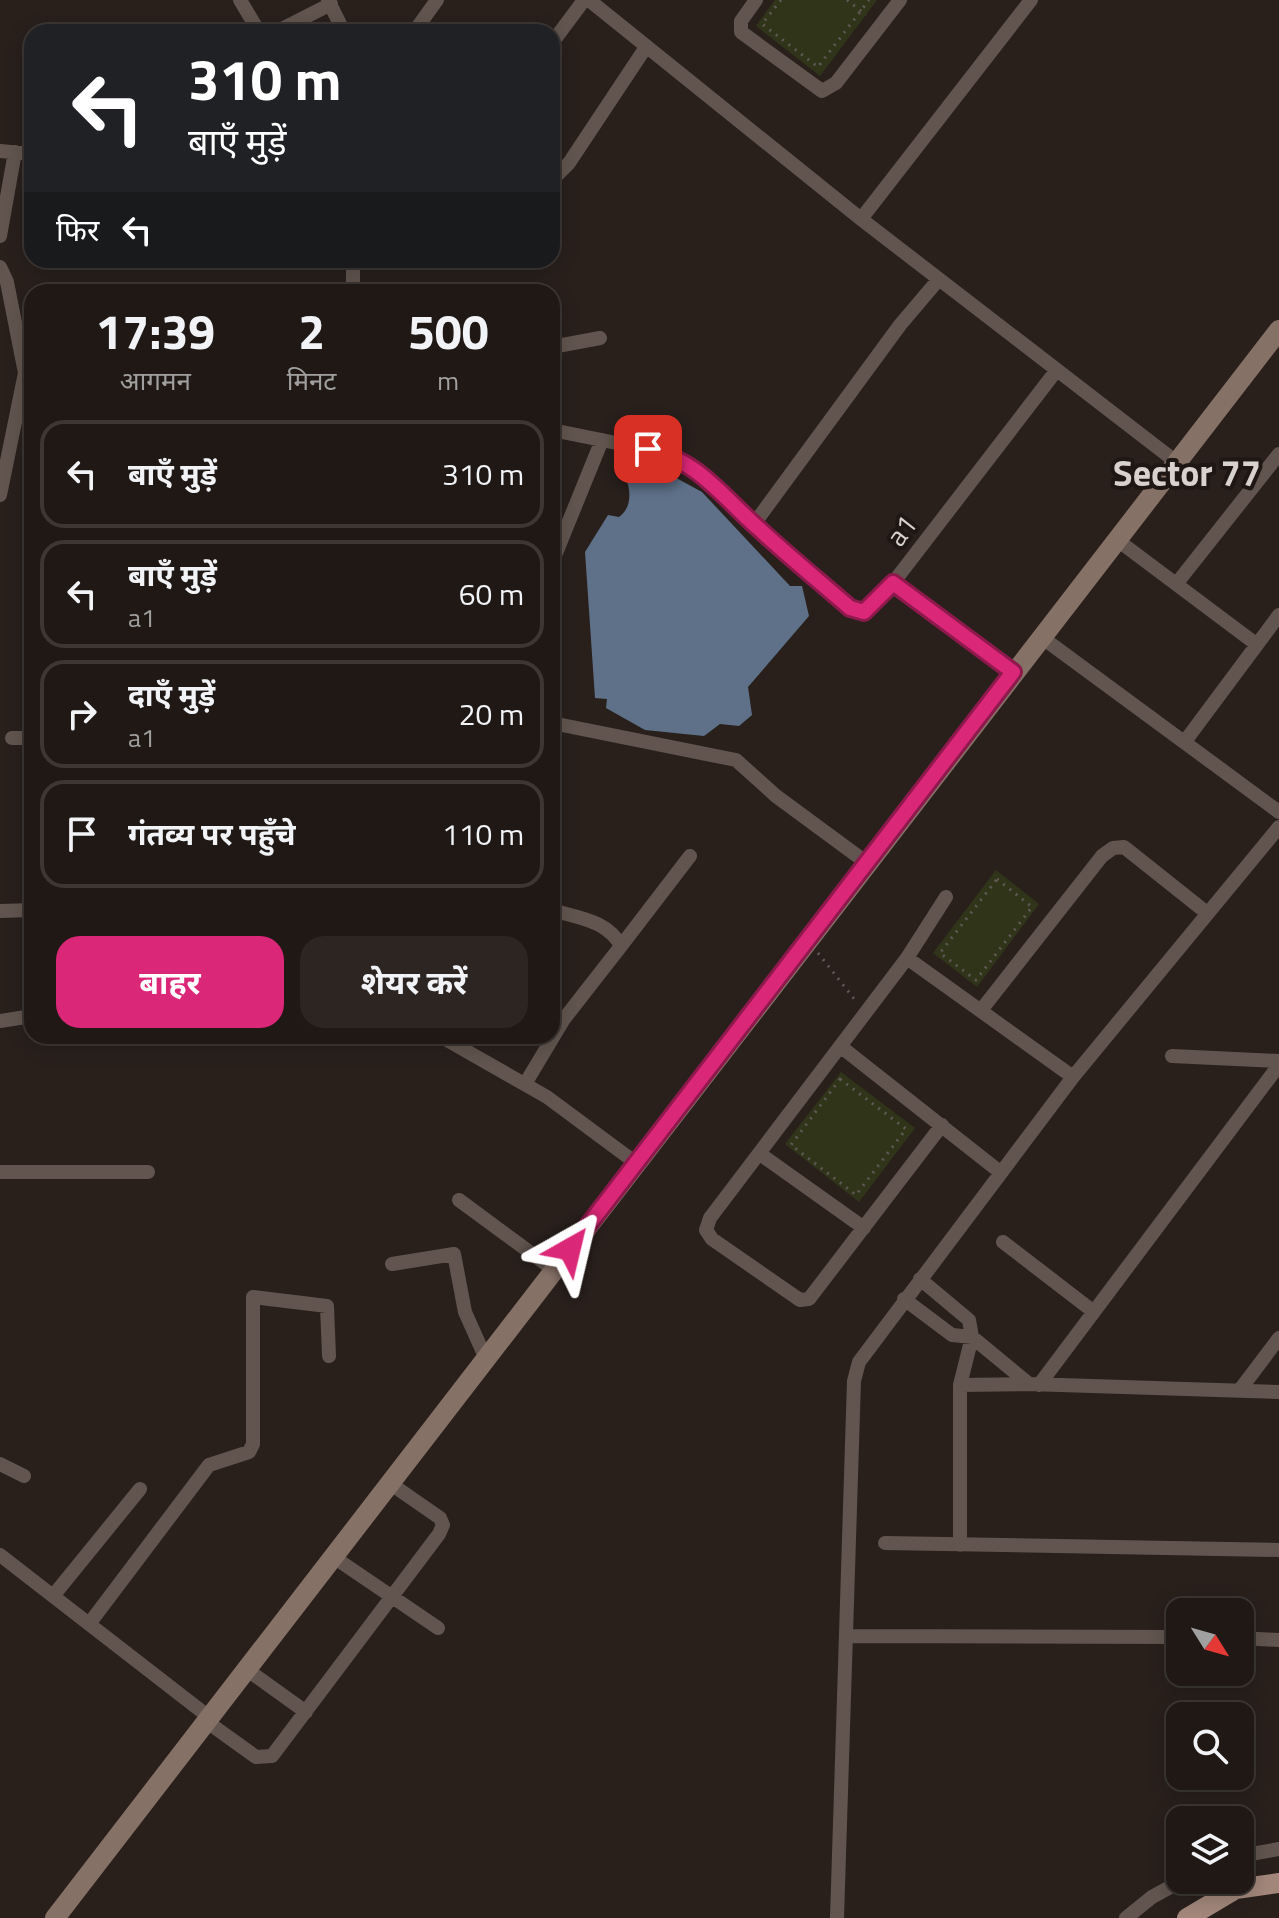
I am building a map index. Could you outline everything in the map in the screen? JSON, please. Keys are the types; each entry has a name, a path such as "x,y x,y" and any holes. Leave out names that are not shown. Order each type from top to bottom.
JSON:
{"main road":[{"path":"1187,1918 1236,1889 1279,1883"}],"street":[{"path":"240,0 254,24"},
{"path":"420,24 437,0"},
{"path":"560,33 587,0 861,219 1175,461"},
{"path":"756,0 741,21 741,32 822,91 836,83 900,0"},
{"path":"861,219 1028,1"},
{"path":"290,24 330,2 340,24"},
{"path":"560,172 646,47"},
{"path":"0,236 8,152"},
{"path":"0,267 7,282 24,356"},
{"path":"754,524 900,325 939,279"},
{"path":"560,346 600,338"},
{"path":"55,1918 335,1558 1175,461 1276,340"},
{"name":"a1","path":"560,432 666,453 688,463 858,612 874,606 893,583 1056,371"},
{"path":"0,495 24,391"},
{"path":"560,543 602,440"},
{"path":"1177,583 1279,454"},
{"path":"1116,539 1256,644"},
{"path":"893,583 1013,672"},
{"path":"1186,740 1279,615"},
{"path":"1040,636 1186,740 1279,812"},
{"path":"560,725 736,760 776,796 867,863"},
{"path":"12,738 24,738"},
{"path":"837,1918 849,1636 854,1381 869,1345 1000,1172 1073,1077 1279,827"},
{"path":"982,1009 1102,856 1113,848 1124,847 1207,913"},
{"path":"560,1026 690,856"},
{"path":"942,1125 809,1299 800,1300 712,1239 706,1230 710,1218 907,958 946,897"},
{"path":"0,911 24,910"},
{"path":"560,913 604,927 614,934 621,946"},
{"path":"907,958 1073,1077"},
{"path":"0,1021 24,1017"},
{"path":"454,1044 570,1112 636,1163"},
{"path":"525,1084 549,1044"},
{"path":"840,1046 1000,1172"},
{"path":"1172,1056 1279,1063"},
{"path":"1034,1385 1094,1312 1279,1063"},
{"path":"760,1154 864,1228"},
{"path":"0,1172 148,1172"},
{"path":"459,1200 554,1270"},
{"path":"1003,1242 1094,1312"},
{"path":"392,1264 454,1254 465,1312 486,1359"},
{"path":"920,1279 969,1320 972,1337 960,1385 960,1545"},
{"path":"89,1624 199,1476 216,1461 249,1452 253,1444 253,1297 327,1306 329,1356"},
{"path":"904,1299 952,1335 972,1337 1034,1385"},
{"path":"1239,1391 1279,1338"},
{"path":"960,1385 1279,1392"},
{"path":"0,1464 24,1476"},
{"path":"0,1555 207,1719 263,1759 272,1756 306,1712 443,1525 440,1518 391,1484"},
{"path":"53,1596 140,1489"},
{"path":"885,1543 1279,1550"},
{"path":"335,1558 438,1628"},
{"path":"849,1636 1166,1637"},
{"path":"1254,1639 1279,1640"},
{"path":"246,1669 306,1712"},
{"path":"1254,1853 1279,1849"},
{"path":"1126,1918 1166,1889"}],"path":[{"path":"781,0 762,24 818,67 869,0"},
{"path":"847,0 866,15"},
{"path":"997,879 1032,907 976,980 940,953 997,879"},
{"path":"806,942 825,959 848,994 868,1009"},
{"path":"840,1079 906,1129 856,1195 791,1145 831,1091 840,1079"},
{"path":"831,1091 838,1097"}],"green space":[{"path":"775,0 877,0 820,76 756,26"},
{"path":"996,870 1039,904 977,987 933,953"},
{"path":"841,1072 915,1128 859,1202 785,1144"}],"water":[{"path":"635,472 669,474 702,492 790,586 802,586 809,616 748,687 752,715 739,726 720,724 704,736 645,730 606,708 607,699 595,698 585,552 608,515 619,517 626,509 629,496 627,481"}],"district":[{"name":"Sector 77","path":"1187,472"}],"route":[{"path":"570,1249 1013,672 893,583 874,606 864,612 850,608 754,524 705,475 688,463 648,449"}]}
